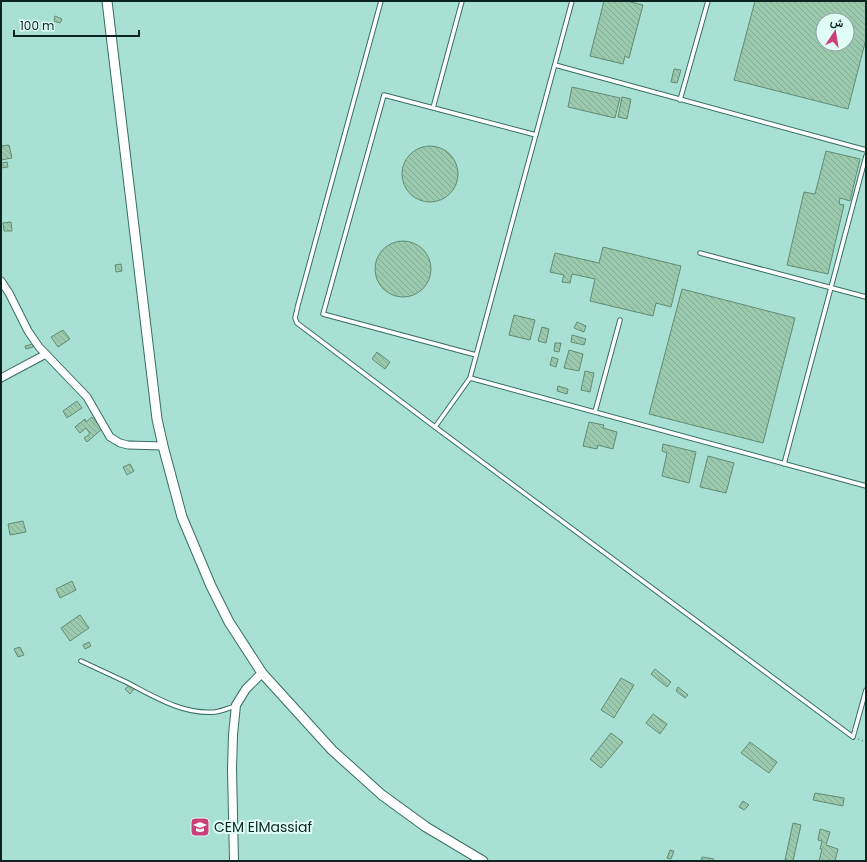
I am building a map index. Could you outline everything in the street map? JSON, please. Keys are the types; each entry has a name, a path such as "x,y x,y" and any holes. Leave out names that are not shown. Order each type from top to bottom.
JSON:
{"main road":[{"path":"107,1 157,419 182,517 211,586 229,622 262,673 332,750 382,795 426,827 483,861"}],"street":[{"path":"1,281 9,293 28,331 46,354 87,396 110,437 120,443 128,445 163,446"},
{"path":"1,378 46,354"},
{"path":"234,861 232,769 236,705 246,689 262,673"}],"lane":[{"path":"381,1 298,305 296,318 300,326 853,737 866,690"},
{"path":"433,108 462,1"},
{"path":"435,426 470,378 572,1"},
{"path":"680,100 708,1"},
{"path":"555,65 866,150"},
{"path":"476,355 324,314 384,95 536,135"},
{"path":"784,464 866,156"},
{"path":"700,253 866,297"},
{"path":"595,412 620,320"},
{"path":"470,378 866,486"},
{"path":"81,661 126,682 154,698 186,709 203,712 216,712 236,705"}],"path":[{"path":"853,737 866,742"}],"building":[{"path":"604,1 627,1 643,5 629,58 625,56 623,64 590,56"},
{"path":"755,1 866,1 866,39 848,109 734,80"},
{"path":"55,16 62,19 60,23 54,21"},
{"path":"674,69 681,70 677,83 671,82"},
{"path":"572,87 620,98 615,118 568,107"},
{"path":"622,97 631,99 627,119 618,117"},
{"path":"9,145 12,158 1,160 1,146"},
{"path":"430,146 441,148 450,154 456,163 458,174 456,185 450,194 441,200 430,202 419,200 410,194 404,185 402,174 404,163 410,154 419,148"},
{"path":"826,151 860,159 850,201 840,198 839,204 844,205 828,274 787,265 804,192 815,194"},
{"path":"7,162 8,167 1,168 1,163"},
{"path":"11,222 12,231 4,231 3,223"},
{"path":"403,241 414,243 423,249 429,258 431,269 429,280 423,289 414,295 403,297 392,295 383,289 377,280 375,269 377,258 383,249 392,243"},
{"path":"603,247 681,266 671,307 656,303 653,316 590,301 595,279 572,274 570,283 562,282 564,275 550,272 555,253 599,263"},
{"path":"121,264 122,271 116,272 115,265"},
{"path":"682,289 795,318 763,443 649,414"},
{"path":"514,315 535,320 530,340 509,335"},
{"path":"577,322 586,326 584,332 574,328"},
{"path":"542,327 549,329 546,343 538,341"},
{"path":"63,330 70,339 58,347 51,337"},
{"path":"572,335 586,339 584,345 571,342"},
{"path":"555,343 561,343 559,352 554,351"},
{"path":"33,344 33,347 26,349 25,346"},
{"path":"569,350 583,354 579,371 564,368"},
{"path":"377,352 390,362 385,369 372,359"},
{"path":"552,357 558,359 556,367 550,365"},
{"path":"585,371 594,373 590,392 581,390"},
{"path":"558,386 568,389 567,394 557,391"},
{"path":"77,401 82,408 67,418 63,411"},
{"path":"92,417 102,429 87,442 84,438 90,434 86,428 80,433 75,427 85,419 86,422"},
{"path":"589,422 604,425 603,428 617,432 613,449 598,445 597,449 583,446"},
{"path":"663,444 696,452 689,483 662,476 667,453 662,451"},
{"path":"708,456 734,463 726,493 700,487"},
{"path":"130,464 134,471 127,475 123,467"},
{"path":"23,521 26,532 10,535 8,524"},
{"path":"72,581 76,590 60,598 56,589"},
{"path":"80,615 89,628 70,641 61,628"},
{"path":"89,642 91,646 85,649 83,645"},
{"path":"20,647 24,655 18,657 14,649"},
{"path":"655,669 671,682 667,687 651,674"},
{"path":"621,678 634,685 614,718 601,710"},
{"path":"130,685 134,689 130,694 125,689"},
{"path":"678,687 688,695 685,698 676,691"},
{"path":"653,714 667,724 660,734 646,723"},
{"path":"611,733 623,742 601,768 590,759"},
{"path":"750,742 777,762 769,773 741,753"},
{"path":"815,793 844,798 843,806 813,800"},
{"path":"743,801 749,805 744,810 739,807"},
{"path":"793,823 801,825 793,861 790,861 785,860"},
{"path":"820,829 830,832 826,845 838,849 835,861 819,861 822,849 820,849 822,841 818,840"},
{"path":"670,850 674,851 671,859 667,858"},
{"path":"702,857 714,859 713,861 701,861"}],"place":[{"name":"CEM ElMassiaf","path":"200,827"}]}
